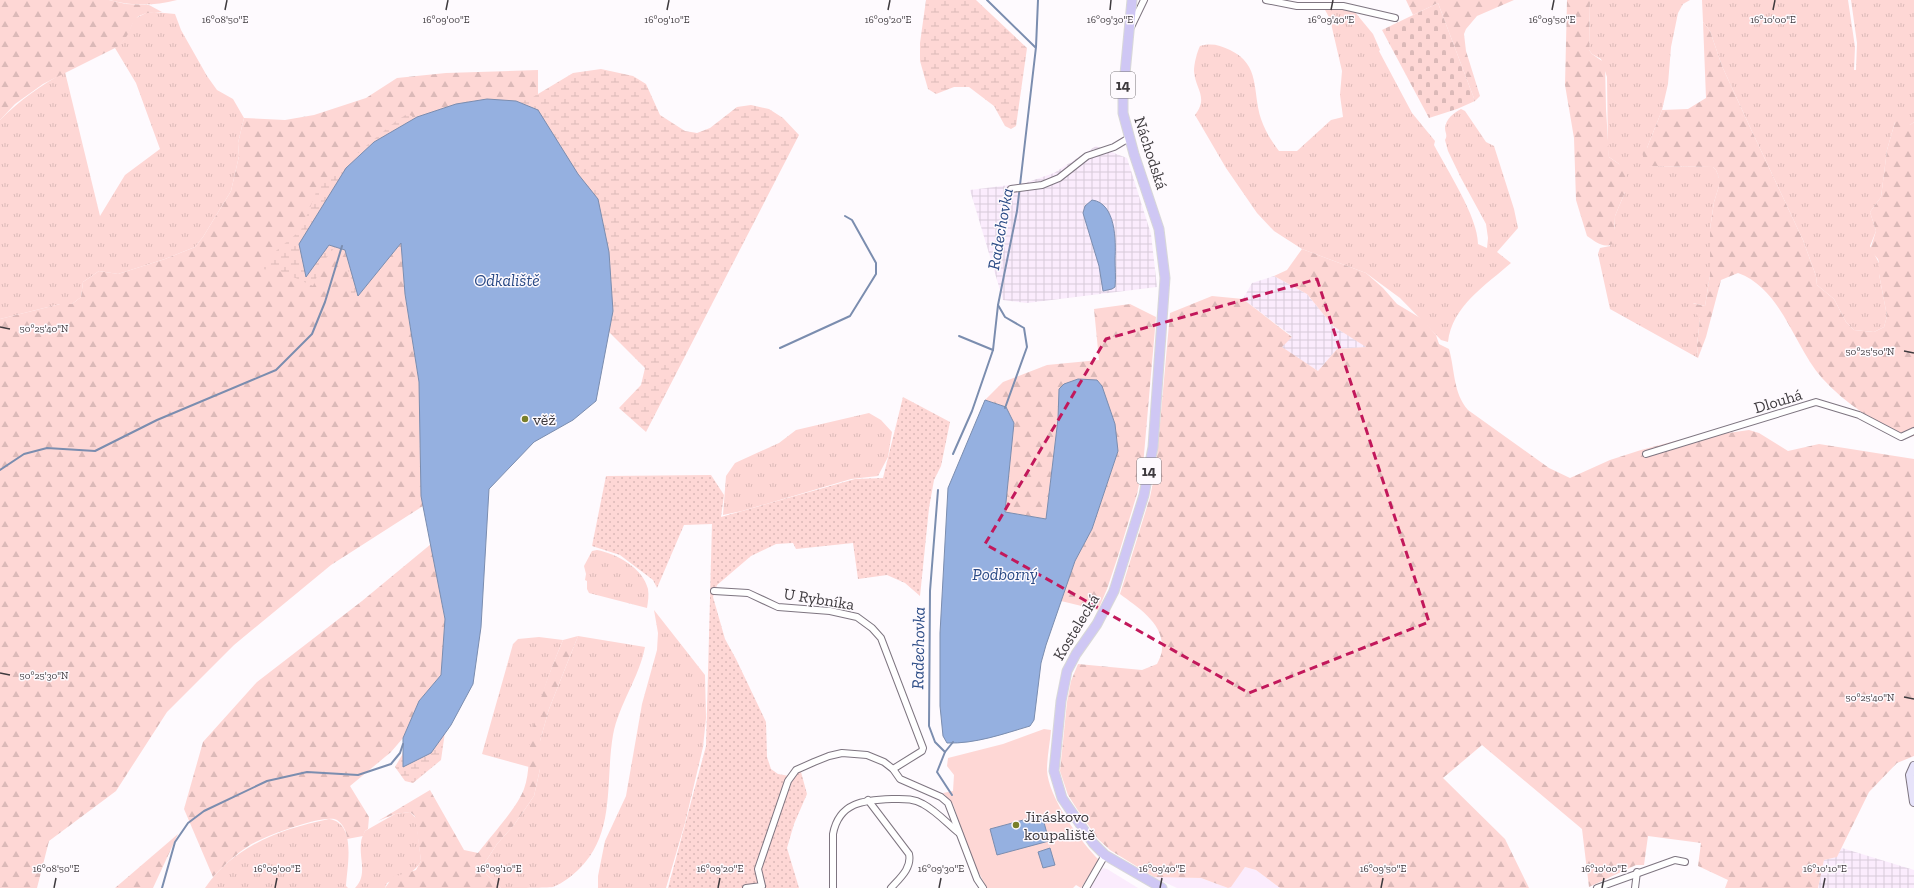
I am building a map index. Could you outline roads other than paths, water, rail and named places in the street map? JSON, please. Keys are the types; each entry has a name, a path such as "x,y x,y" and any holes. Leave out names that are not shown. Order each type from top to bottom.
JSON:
{"main road":[{"name":"Náchodská","path":"1132,0 1123,113 1129,138 1159,229 1163,256 1165,289"},
{"name":"Kostelecká","path":"1162,888 1105,855 1082,828 1062,798 1054,771 1055,748 1061,701 1067,671 1108,604 1126,555 1144,495 1153,447 1165,289"}],"street":[{"path":"1129,32 1144,0"},
{"path":"1266,0 1297,6 1343,6 1395,18"},
{"path":"1013,189 1042,185 1059,178 1087,156 1114,147 1129,138"},
{"name":"Dlouhá","path":"1646,454 1816,402 1859,415 1901,437 1914,431"},
{"name":"U Rybníka","path":"714,591 748,593 778,607 830,611 857,617 872,628 883,644 923,748 922,751 893,769"},
{"path":"746,888 762,887 758,869 788,781 796,770 830,756 853,753 867,755 884,762 893,769 900,779 941,797 948,803 977,879 983,888"},
{"path":"1914,766 1910,774 1914,802"},
{"path":"833,888 834,826 844,811 853,805 868,800 915,800 923,804 960,834"},
{"path":"868,800 906,848 910,860 908,867 891,888"},
{"path":"1086,888 1105,855"},
{"path":"1596,888 1637,872 1675,860 1686,862"},
{"path":"1635,888 1637,872"}],"water":[{"name":"Odkaliště","path":"487,99 516,101 538,110 578,174 598,199 609,252 613,311 596,401 573,420 534,442 489,489 481,627 473,684 451,725 431,753 403,767 403,738 419,701 441,675 445,619 421,496 419,382 405,294 401,243 358,296 345,250 329,245 306,277 299,244 346,168 374,142 417,117 456,104"},
{"path":"1092,200 1100,203 1106,208 1113,224 1115,243 1115,287 1103,291 1099,266 1083,213 1085,206"},
{"name":"Podborný","path":"1078,379 1097,380 1102,386 1115,424 1118,451 1092,529 1075,561 1046,645 1041,663 1034,720 1030,726 999,735 968,742 947,743 943,736 940,706 940,633 948,488 985,400 1006,407 1014,423 1005,512 1046,519 1058,419 1059,389 1064,384"},
{"path":"1042,815 1049,841 997,855 990,829"},
{"path":"1050,848 1055,865 1043,868 1038,852"}],"waterway":[{"path":"987,0 1035,47"},
{"name":"Radechovka","path":"953,454 972,411 993,350 998,305 1017,211 1036,47 1038,0"},
{"path":"780,348 850,316 876,274 876,263 852,220 845,216"},
{"path":"0,470 24,454 47,448 95,451 157,420 276,370 312,334 325,302 342,246"},
{"path":"998,305 1005,317 1024,328 1027,347 1005,408"},
{"path":"959,336 993,350"},
{"name":"Radechovka","path":"938,490 930,591 929,726 935,742 945,752"},
{"name":"Radechovka","path":"952,795 937,772 945,752 953,742"},
{"path":"162,888 175,842 188,823 204,811 267,781 307,772 358,775 391,764 400,753 403,744"}],"place":[{"name":"věž","path":"525,419"},
{"name":"Jiráskovo koupaliště","path":"1016,825"}]}
